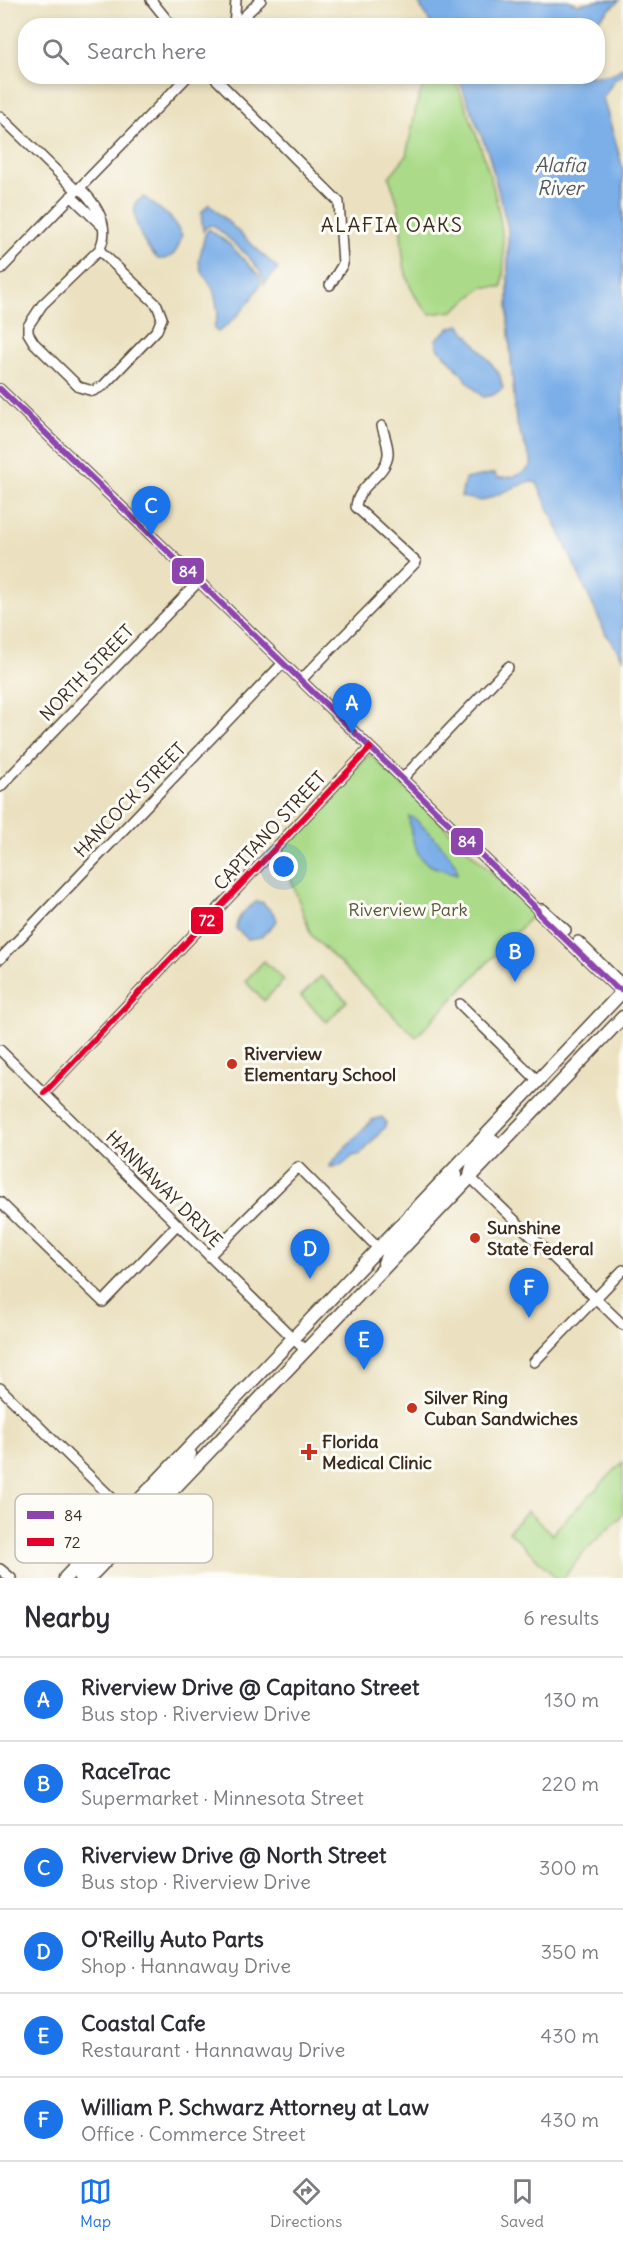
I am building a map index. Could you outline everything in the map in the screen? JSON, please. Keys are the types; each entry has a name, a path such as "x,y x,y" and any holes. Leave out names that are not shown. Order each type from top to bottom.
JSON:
{"main road":[{"path":"145,1494 623,990"},
{"path":"168,1494 623,1017"},
{"path":"470,1177 474,1160 519,1112 529,1090"},
{"path":"379,1272 390,1249 453,1182 457,1174 454,1168"},
{"path":"157,1494 178,1472 197,1439"},
{"path":"64,1578 78,1563"},
{"path":"75,1578 82,1563"},
{"path":"80,1578 91,1563"},
{"path":"89,1578 103,1563"}],"street":[{"path":"152,0 166,18"},
{"path":"235,18 236,0"},
{"path":"242,18 261,0"},
{"path":"0,270 180,84"},
{"path":"221,84 339,202 344,264 330,285"},
{"path":"0,116 76,192 102,226 104,242 99,250 42,304 28,326 28,333 34,343 79,387 93,391 103,386 151,336 159,327 162,318 157,305 99,250"},
{"path":"0,388 537,909 543,909 619,981 623,990"},
{"path":"301,680 416,562 356,507 357,498 383,468 388,455 382,426"},
{"name":"NORTH STREET","path":"0,787 199,581"},
{"name":"HANCOCK STREET","path":"0,959 283,663"},
{"path":"402,779 508,667"},
{"name":"CAPITANO STREET","path":"45,1093 370,748"},
{"path":"460,1004 537,1081"},
{"name":"HANNAWAY DRIVE","path":"0,1050 305,1350"},
{"path":"209,1256 298,1167 378,1248"},
{"path":"470,1177 623,1324"},
{"path":"0,1202 103,1302 177,1225"},
{"path":"534,1362 623,1270"},
{"path":"0,1388 108,1494"},
{"path":"0,1569 10,1578"}],"green space":[{"path":"424,84 457,84 491,180 498,207 504,261 502,287 483,287 453,311 430,314 419,302 407,278 402,252 399,209 389,177 406,156 418,99"},
{"name":"Riverview Park","path":"370,754 534,914 416,1037 311,935 285,862 275,852"},
{"path":"264,961 284,980 264,1001 245,981"},
{"path":"321,976 347,1001 327,1022 301,996"},
{"path":"623,1462 623,1514 584,1552 563,1578 556,1578 509,1531 527,1511 553,1535 555,1530"}],"water":[{"path":"417,0 568,0 577,4 620,0 600,18 427,18"},
{"name":"Alafia River","path":"623,67 623,75 614,80 603,98 623,168 623,658 606,634 537,483 530,481 482,501 461,497 465,479 495,473 497,478 512,476 522,473 532,463 516,422 508,321 508,228 489,155 461,84 605,84 605,75 613,74"},
{"path":"144,197 170,217 182,235 175,253 168,258 158,259 140,234 135,219 135,203"},
{"path":"209,204 278,269 264,284 263,277 252,261 227,237 213,225 207,226 203,231 201,213"},
{"path":"209,229 229,244 260,276 261,282 243,310 218,332 214,329 218,312 213,289 201,270 199,261 205,234"},
{"path":"459,325 499,374 503,388 493,395 483,397 438,348 436,339 450,328"},
{"path":"409,817 414,818 448,853 453,860 457,874 424,862 414,844"},
{"path":"256,902 262,902 275,915 277,921 261,937 248,939 236,929 236,925 242,914"},
{"path":"382,1117 386,1122 385,1127 361,1154 353,1156 341,1166 330,1167 331,1163 372,1120"}],"transit line":[{"name":"84","path":"0,389 537,909 539,914 615,987 623,990"},
{"name":"72","path":"44,1093 370,748"}],"place":[{"name":"Riverview Drive @ North Street","path":"151,536"},
{"name":"Riverview Drive @ Capitano Street","path":"352,733"},
{"name":"RaceTrac","path":"515,982"},
{"name":"Riverview Elementary School","path":"232,1064"},
{"name":"Sunshine State Federal","path":"475,1238"},
{"name":"O'Reilly Auto Parts","path":"310,1279"},
{"name":"William P. Schwarz Attorney at Law","path":"529,1318"},
{"name":"Coastal Cafe","path":"364,1370"},
{"name":"Silver Ring Cuban Sandwiches","path":"412,1408"},
{"name":"Florida Medical Clinic","path":"309,1452"}],"district":[{"name":"ALAFIA OAKS","path":"392,225"}]}
